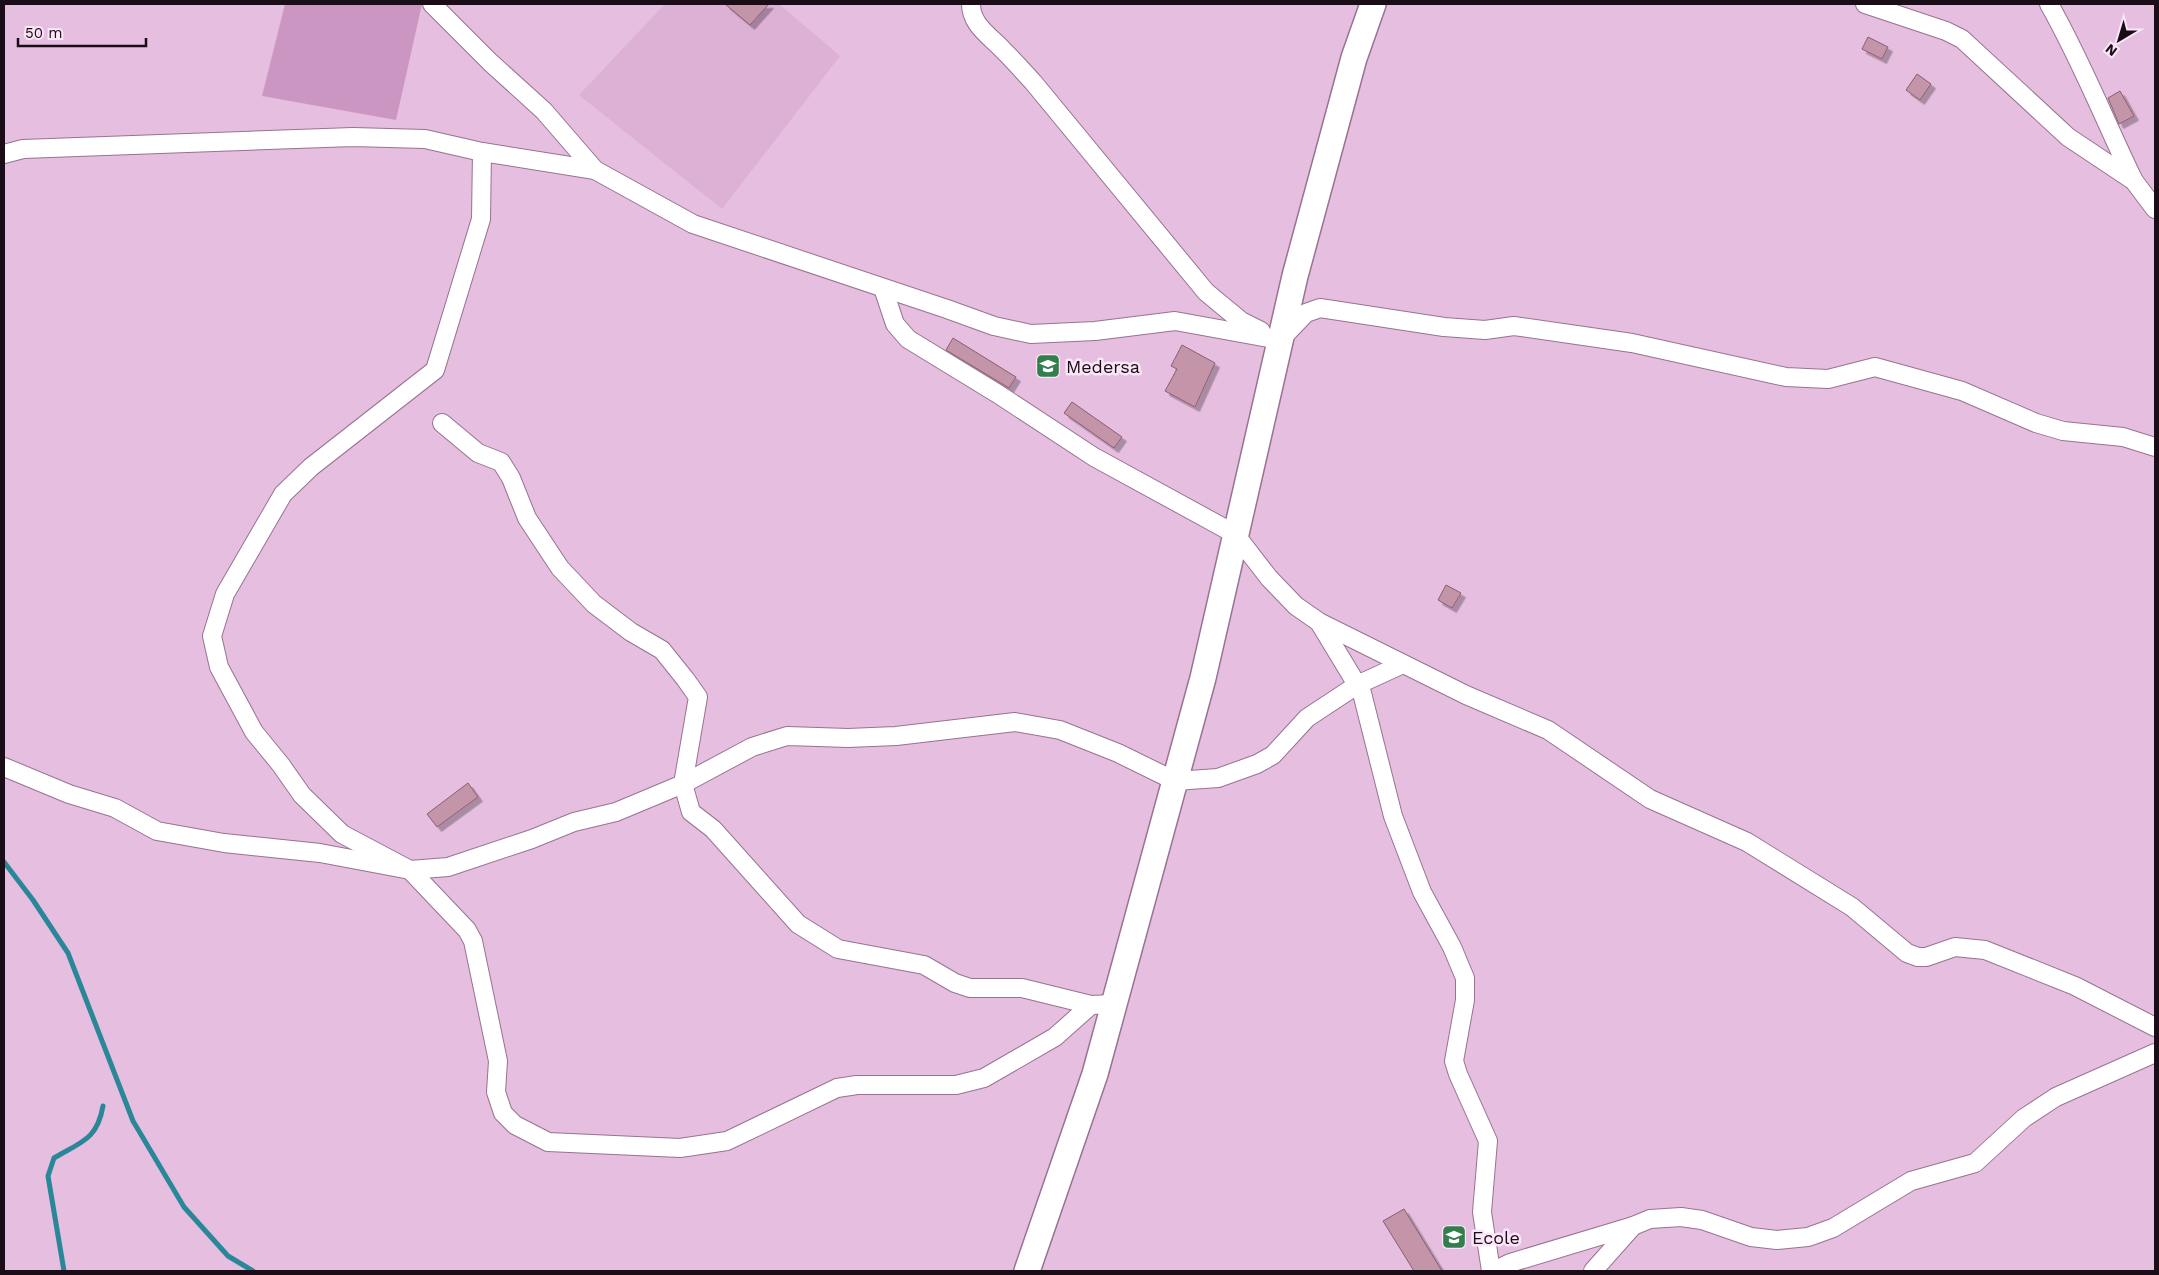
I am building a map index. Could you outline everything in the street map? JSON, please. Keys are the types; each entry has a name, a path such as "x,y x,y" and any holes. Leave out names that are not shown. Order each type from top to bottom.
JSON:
{"street":[{"path":"432,4 490,62 544,111 595,170"},
{"path":"970,4 971,12 982,32 1002,49 1033,82 1206,292 1241,321 1280,340"},
{"path":"1027,1271 1095,1074 1102,1004 1175,781 1203,678 1295,276 1354,58 1373,4"},
{"path":"1865,4 1946,31 1962,39 2068,137 2134,181"},
{"path":"2049,4 2066,34 2134,181 2155,209"},
{"path":"4,154 23,148 353,137 425,139 482,152 595,170 693,224 994,326 1031,334 1095,331 1175,321 1280,340"},
{"path":"482,152 481,219 436,370 311,467 283,494 225,594 212,636 219,667 254,732 282,765 302,795 342,834 410,870 467,930 473,941 498,1061 496,1092 503,1113 514,1125 548,1142 680,1148 727,1141 837,1088 857,1085 956,1085 984,1078 1055,1037 1102,1004"},
{"path":"883,288 895,324 908,339 998,394 1094,457 1235,534 1269,578 1296,606 1319,622 1466,695 1548,730 1650,799 1747,842 1852,907 1907,953 1918,957 1926,957 1955,947 1985,950 2076,986 2155,1027"},
{"path":"1280,340 1306,313 1320,308 1444,326 1485,330 1514,326 1632,343 1786,377 1828,379 1875,367 1962,391 2036,424 2063,431 2123,437 2155,447"},
{"path":"442,423 478,453 500,462 511,478 527,518 560,568 594,604 631,632 662,650 686,680 698,698 683,784 691,812 713,829 798,924 838,949 924,965 956,983 970,988 1022,988 1102,1004"},
{"path":"1319,622 1362,693 1393,816 1422,892 1452,947 1465,978 1465,1000 1454,1061 1488,1141 1482,1212 1492,1271 1510,1263 1634,1226 1650,1219 1681,1217 1702,1220 1751,1237 1777,1240 1808,1237 1833,1228 1911,1182 1975,1163 2024,1118 2056,1097 2155,1053"},
{"path":"4,767 69,794 115,808 157,831 224,844 320,853 410,870 448,867 532,839 574,822 616,812 683,784 752,747 787,736 848,738 887,736 1015,722 1060,730 1118,753 1175,781 1218,778 1257,764 1273,755 1307,718 1357,685 1403,664"},
{"path":"1593,1271 1634,1226"}],"shaded area":[{"path":"285,4 422,4 396,120 262,96"},
{"path":"665,4 779,4 840,56 722,209 579,95"}],"building":[{"path":"725,4 769,4 750,25"},
{"path":"1868,37 1888,47 1882,59 1862,49"},
{"path":"1917,74 1931,84 1920,100 1906,90"},
{"path":"2120,91 2134,116 2119,124 2108,98"},
{"path":"953,338 1016,377 1009,388 946,350"},
{"path":"1182,345 1215,363 1195,407 1165,391 1177,369 1171,366"},
{"path":"1072,402 1122,437 1114,448 1064,413"},
{"path":"1446,585 1461,593 1452,608 1438,600"},
{"path":"468,783 478,797 437,827 427,814"},
{"path":"1404,1209 1442,1271 1414,1271 1383,1221"}],"waterway":[{"path":"4,862 33,900 68,953 133,1121 184,1207 228,1256 253,1271"},
{"path":"64,1271 48,1176 54,1158 80,1143 92,1133 97,1126 103,1106"}],"place":[{"name":"Medersa","path":"1048,366"},
{"name":"Ecole","path":"1454,1237"}]}
